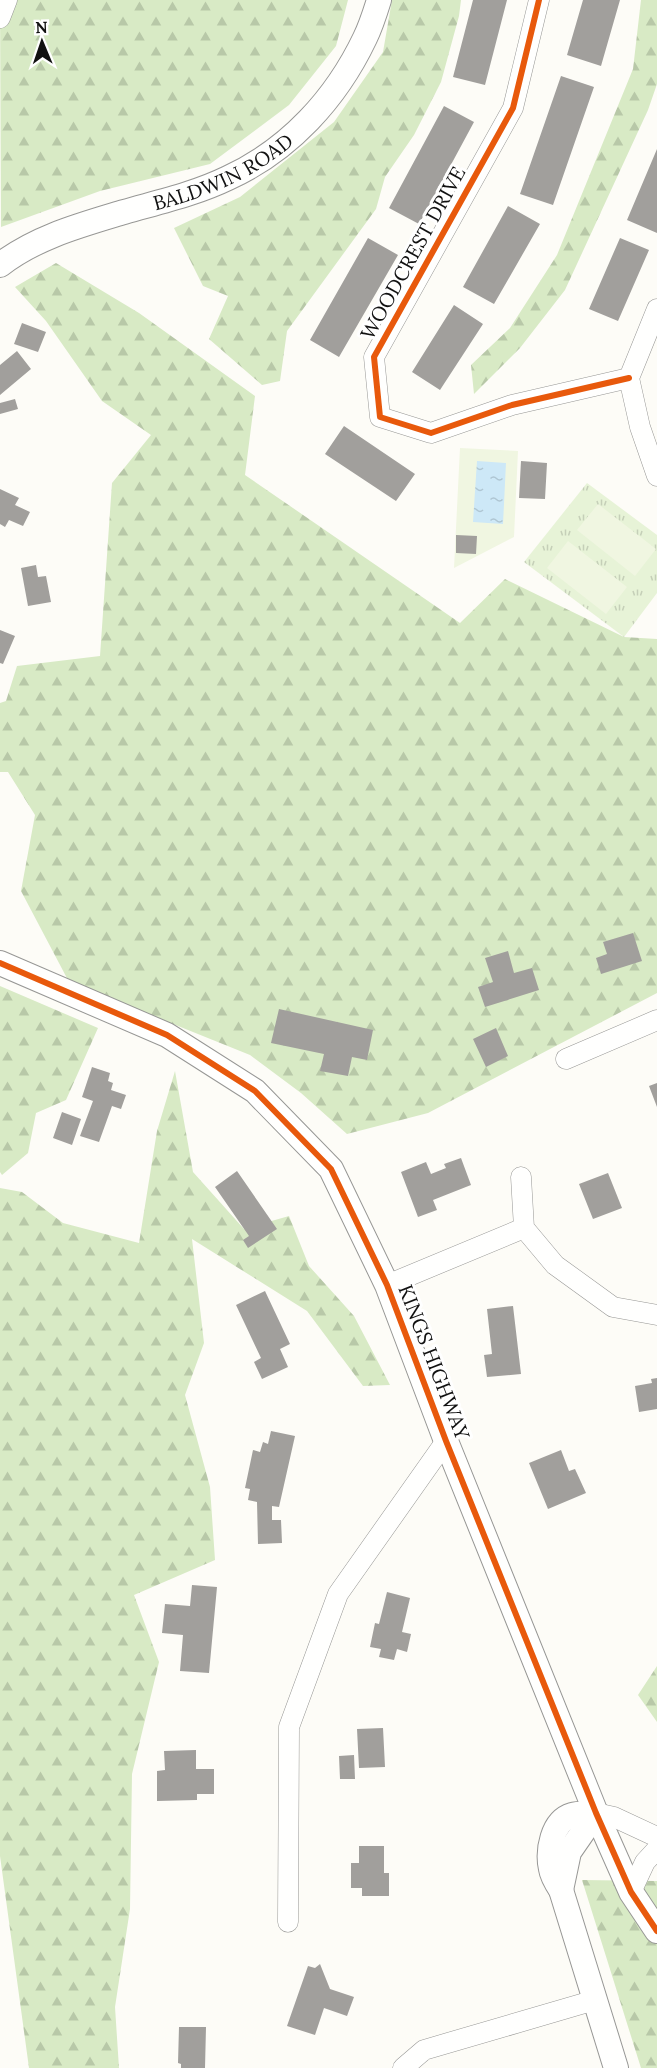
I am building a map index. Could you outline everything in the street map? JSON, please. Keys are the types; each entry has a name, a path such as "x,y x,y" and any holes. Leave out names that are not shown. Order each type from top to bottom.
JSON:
{"street":[{"path":"0,18 7,0"},
{"name":"BALDWIN ROAD","path":"0,265 11,256 43,239 76,226 193,192 228,179 267,158 325,104 348,70 366,37 379,0"},
{"name":"WOODCREST DRIVE","path":"539,0 513,108 374,357 380,417 431,434 512,405 629,378"},
{"path":"657,309 629,378 640,427 657,476"},
{"name":"KINGS HIGHWAY","path":"0,963 167,1035 255,1092 331,1169 387,1286 446,1441 596,1813 631,1892 657,1931"},
{"path":"566,1059 657,1020"},
{"path":"521,1177 524,1228 555,1265 613,1307 657,1315"},
{"path":"387,1286 524,1228"},
{"path":"288,1922 289,1727 338,1594 446,1441"},
{"path":"616,2068 561,1890 551,1871 549,1859 553,1836 561,1822 572,1815 596,1813 614,1817 657,1837"},
{"path":"631,1892 645,1862 657,1849"},
{"path":"403,2068 424,2050 594,2000"}],"green space":[{"path":"0,0 348,0 336,46 289,105 210,164 100,191 1,227"},
{"path":"392,0 461,0 459,16 441,82 414,135 385,177 376,209 287,331 280,381 262,385 209,339 228,296 203,286 174,228 240,197 334,122 383,52"},
{"path":"641,0 657,0 657,84 648,110 565,290 520,348 474,394 471,365 510,328 557,255 633,69"},
{"path":"56,263 139,313 255,396 245,475 460,623 505,579 624,637 657,639 657,993 428,1113 347,1134 301,1093 250,1055 69,982 21,891 35,815 8,772 0,772 0,703 6,701 17,666 100,656 112,483 151,435 102,401 46,321 15,287"},
{"path":"460,448 518,451 514,537 454,568"},
{"path":"587,483 657,535 657,593 624,637 524,562"},
{"path":"598,504 656,549 635,576 577,530"},
{"path":"568,541 627,587 606,614 547,568"},
{"path":"0,986 98,1028 66,1100 36,1113 28,1153 2,1175 0,1172"},
{"path":"175,1071 193,1172 244,1229 289,1216 309,1266 354,1316 390,1385 363,1386 307,1311 192,1239 204,1343 185,1395 210,1487 215,1560 134,1595 159,1662 132,1774 130,1909 115,2007 119,2068 29,2068 0,1856 0,1188 22,1192 63,1223 139,1243 157,1131"},
{"path":"657,1666 657,1722 638,1695"},
{"path":"582,1880 657,1881 657,2068 641,2068"}],"water":[{"path":"477,461 506,463 503,524 473,522"}],"building":[{"path":"473,0 507,0 485,85 453,77"},
{"path":"583,0 620,0 601,66 567,55"},
{"path":"561,76 594,87 553,205 520,194"},
{"path":"444,106 474,122 419,224 389,208"},
{"path":"657,149 657,233 627,220"},
{"path":"508,206 540,224 494,304 463,287"},
{"path":"368,238 398,255 339,357 310,340"},
{"path":"620,238 649,250 618,321 589,309"},
{"path":"454,305 483,324 440,390 412,372"},
{"path":"22,323 46,332 38,352 14,344"},
{"path":"17,351 31,369 0,395 0,365"},
{"path":"15,399 18,409 0,414 0,403"},
{"path":"344,426 415,474 396,501 325,454"},
{"path":"521,461 547,463 545,499 519,498"},
{"path":"0,489 19,498 15,505 30,512 23,526 9,520 5,527 0,524"},
{"path":"456,535 477,536 476,554 456,553"},
{"path":"36,565 38,577 46,576 51,602 28,606 21,568"},
{"path":"0,630 15,636 3,664 0,663"},
{"path":"633,933 642,961 601,974 596,958 607,954 603,942"},
{"path":"508,951 514,973 532,968 539,990 485,1007 478,987 493,982 485,958"},
{"path":"279,1009 373,1030 367,1060 352,1057 348,1076 320,1071 324,1054 271,1043"},
{"path":"496,1028 508,1056 486,1067 473,1039"},
{"path":"92,1067 110,1073 108,1081 113,1083 111,1090 126,1095 121,1109 112,1106 99,1142 80,1136 93,1101 82,1097"},
{"path":"657,1083 657,1107 649,1086"},
{"path":"62,1112 81,1119 72,1145 53,1138"},
{"path":"461,1158 471,1185 433,1200 437,1210 418,1217 401,1172 426,1162 431,1174 446,1168 444,1164"},
{"path":"237,1171 277,1229 248,1248 243,1240 249,1236 215,1187"},
{"path":"608,1173 622,1208 593,1219 579,1184"},
{"path":"265,1291 290,1344 280,1349 288,1367 262,1379 254,1362 261,1358 236,1305"},
{"path":"513,1306 521,1374 487,1377 484,1355 492,1354 487,1309"},
{"path":"657,1378 657,1409 639,1412 635,1386 652,1383 651,1379"},
{"path":"271,1431 295,1436 279,1507 272,1506 272,1520 281,1520 282,1543 258,1544 257,1502 248,1500 250,1489 245,1488 253,1450 260,1452 263,1442 268,1444"},
{"path":"561,1450 569,1471 575,1469 586,1493 548,1509 529,1463"},
{"path":"192,1585 217,1587 209,1673 180,1671 183,1635 162,1633 165,1604 190,1606"},
{"path":"387,1592 410,1598 402,1632 411,1634 407,1652 397,1649 394,1660 379,1657 381,1649 370,1647 375,1623 379,1624"},
{"path":"383,1728 385,1767 359,1768 357,1729"},
{"path":"196,1750 196,1769 214,1769 214,1794 197,1794 197,1800 157,1801 157,1771 165,1770 164,1751"},
{"path":"354,1755 355,1779 340,1779 339,1756"},
{"path":"359,1846 384,1846 384,1873 389,1873 389,1896 362,1896 362,1888 351,1888 351,1863 359,1863"},
{"path":"320,1964 330,1989 354,1997 347,2016 324,2008 315,2035 287,2026 308,1966 315,1968"},
{"path":"179,2027 206,2027 205,2068 181,2068 181,2064 178,2063"}],"cycle path":[{"path":"539,0 513,108 374,357 380,417 431,433 512,405 629,378"},
{"path":"0,963 167,1035 255,1091 331,1169 387,1285 446,1441 596,1813 631,1892 657,1931"}]}
